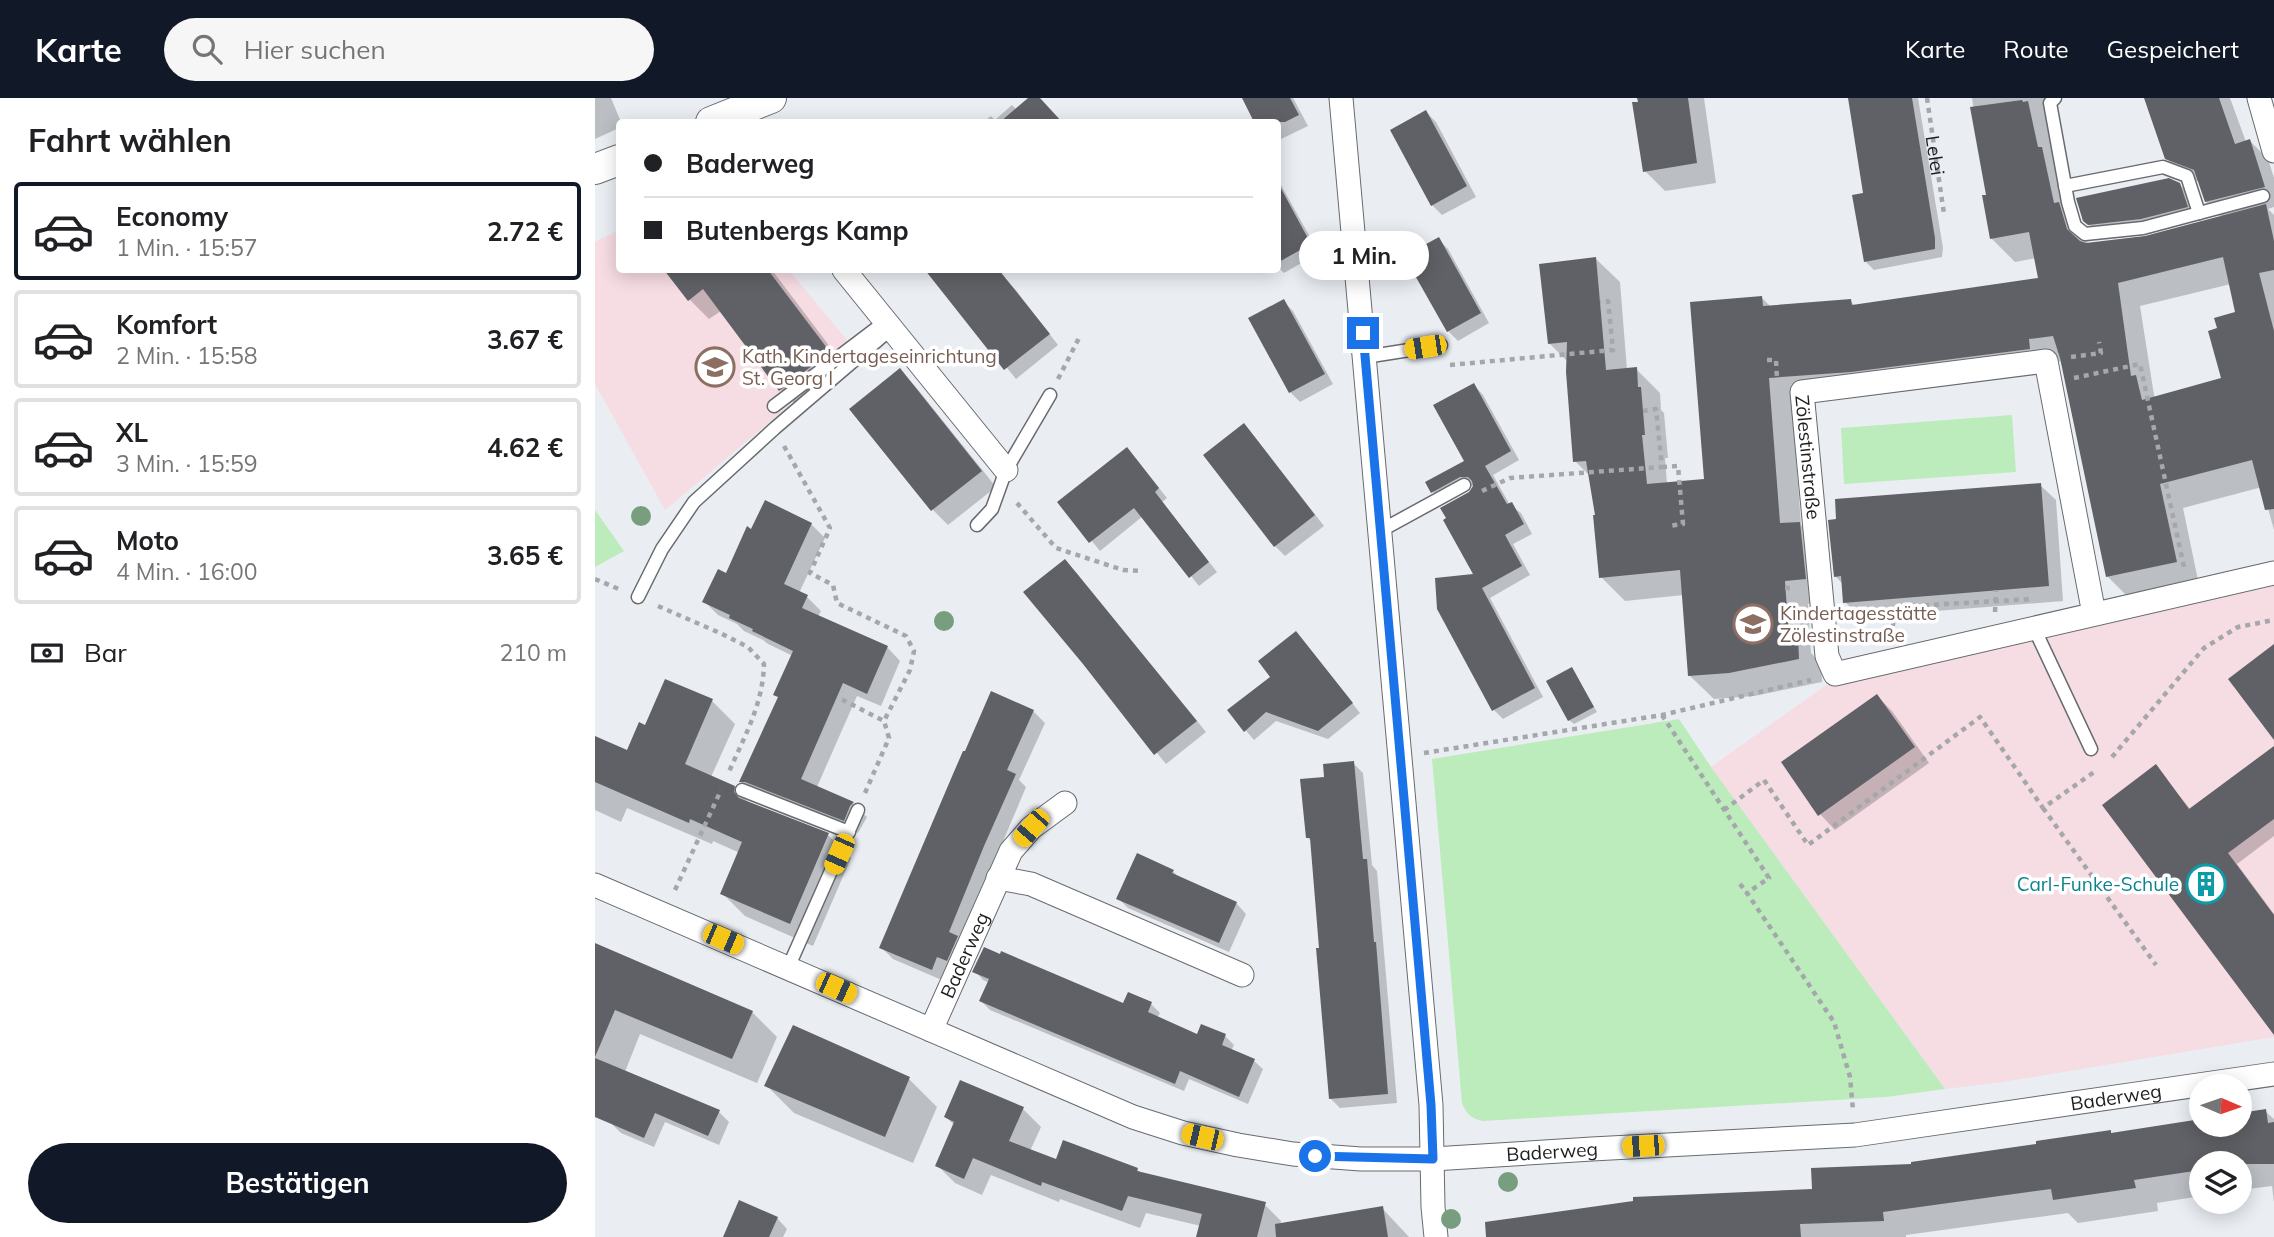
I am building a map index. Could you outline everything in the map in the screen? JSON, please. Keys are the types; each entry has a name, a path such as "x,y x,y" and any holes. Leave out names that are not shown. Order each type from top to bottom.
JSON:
{"street":[{"path":"719,119 771,98"},
{"path":"1341,98 1431,1105 1436,1237"},
{"path":"2259,98 2274,151"},
{"path":"595,169 616,161"},
{"path":"846,273 1006,470"},
{"path":"2048,372 2094,614"},
{"name":"Zölestinstraße","path":"1835,674 1827,656 1802,392 2048,372"},
{"path":"1835,674 2274,573"},
{"name":"Baderweg","path":"931,1030 1011,851 1031,828 1065,803"},
{"path":"998,878 1031,884 1242,975"},
{"name":"Baderweg","path":"595,885 1133,1117 1183,1133 1293,1154 1433,1159 1855,1135 2274,1074"}],"lane":[{"path":"2055,98 2050,103 2065,186 2075,226 2085,234 2143,228 2263,196"},
{"path":"2065,186 2163,167 2187,176 2199,213"},
{"path":"775,406 889,324"},
{"path":"642,599 662,549 694,502 889,324"},
{"path":"1365,357 1441,345"},
{"path":"977,525 992,509 1006,470 1050,395"},
{"path":"1380,531 1464,485"},
{"path":"2037,627 2091,749"},
{"path":"742,790 849,832"},
{"path":"788,968 857,810"}],"path":[{"name":"Lelei","path":"1927,98 1944,214"},
{"path":"1408,350 1438,366 1613,350 1608,301 1600,302"},
{"path":"1050,395 1079,338"},
{"path":"2048,372 2101,353 2099,342"},
{"path":"2048,372 2140,364 2151,428 2189,592"},
{"path":"1643,411 1656,409 1662,467"},
{"path":"775,428 830,528 810,573 833,584 837,603 906,636 914,651 910,670 884,720 889,738 857,810"},
{"path":"1477,494 1510,478 1678,466 1683,524 1668,526"},
{"path":"1023,509 1056,548 1123,570 1143,571"},
{"path":"595,579 621,590"},
{"path":"1785,588 1795,588"},
{"path":"1995,601 1996,590"},
{"path":"642,599 739,642 764,664 763,686 755,713 664,914"},
{"path":"1893,599 1893,607 2036,599 2037,627"},
{"path":"2043,808 2107,763 2204,648 2237,627 2274,620"},
{"path":"1401,756 1662,715 1835,674"},
{"path":"841,699 884,720"},
{"path":"1662,715 1769,878 1747,893"},
{"path":"1724,810 1764,780 1808,845 1980,717 2156,965"},
{"path":"1740,884 1834,1023 1850,1077 1855,1135"}],"shaded area":[{"name":"Kath. Kindertageseinrichtung St. Georg I","path":"616,232 616,273 791,273 855,350 665,510 595,384 595,242"},
{"path":"2274,582 2274,1037 2003,1082 1945,1089 1711,767 1836,678"}],"green space":[{"path":"2012,415 2016,472 1844,484 1841,428"},
{"path":"595,510 624,551 595,567"},
{"path":"1679,719 1945,1089 1886,1097 1483,1121 1465,1110 1462,1103 1432,759"}],"building":[{"path":"1028,98 1040,98 1059,119 1004,119"},
{"path":"1242,98 1290,98 1299,115 1285,122 1281,122 1281,119 1252,119"},
{"path":"1637,98 1688,98 1697,163 1643,172 1632,102 1638,102"},
{"path":"1848,98 1912,98 1935,249 1864,262 1852,195 1863,193"},
{"path":"2144,98 2219,98 2235,144 2250,139 2265,187 2205,202 2194,170 2165,159"},
{"path":"2028,101 2038,147 2042,147 2054,203 2059,202 2067,229 2086,243 2145,236 2266,204 2274,241 2274,270 2259,273 2274,331 2274,509 2265,510 2252,460 2160,484 2177,562 2106,577 2060,358 2053,336 2029,339 2030,349 1851,372 1769,378 1780,523 1800,522 1806,579 1785,581 1789,638 1798,637 1799,659 1729,673 1688,676 1680,570 1599,578 1595,515 1586,461 1573,462 1566,372 1567,342 1548,344 1539,264 1596,257 1606,370 1637,367 1638,387 1641,387 1647,484 1704,479 1690,302 1762,296 1763,306 1851,299 1852,305 2038,278 2029,232 1990,239 1982,195 1986,195 1970,107","holes":["2223,257 2235,312 2214,318 2217,328 2208,331 2221,378 2142,400 2136,375 2131,376 2118,283"]},
{"path":"1426,110 1467,186 1431,206 1390,130"},
{"path":"2169,178 2180,183 2188,207 2141,219 2088,225 2083,221 2076,198"},
{"path":"1281,188 1311,244 1281,261"},
{"path":"1439,237 1481,313 1447,332 1404,256"},
{"path":"666,273 770,273 830,352 779,391 703,289 688,301"},
{"path":"927,273 1001,273 1050,334 1004,370"},
{"path":"1284,299 1325,374 1289,393 1248,318"},
{"path":"900,368 982,471 931,511 849,409"},
{"path":"1474,383 1511,451 1485,466 1507,504 1512,502 1524,524 1505,535 1522,566 1482,588 1535,688 1492,711 1437,609 1435,578 1473,574 1443,520 1446,518 1440,508 1469,492 1473,486 1472,481 1468,477 1460,477 1431,493 1425,482 1464,461 1433,405"},
{"path":"1244,423 1315,515 1274,547 1203,455"},
{"path":"1127,447 1159,488 1155,492 1209,562 1189,578 1134,508 1089,543 1057,502"},
{"path":"2041,483 2049,586 1843,603 1841,576 1834,577 1828,520 1836,519 1835,499"},
{"path":"765,500 812,523 784,584 808,595 802,608 888,646 867,694 843,683 801,779 854,802 844,821 739,782 778,697 773,695 793,651 702,602 718,569 726,573 747,526 751,529"},
{"path":"1065,559 1197,721 1154,755 1023,592"},
{"path":"1296,631 1353,703 1318,731 1266,712 1244,732 1227,710 1270,677 1258,661"},
{"path":"2274,644 2274,740 2228,679"},
{"path":"1572,667 1594,707 1568,721 1546,681"},
{"path":"665,679 713,699 685,764 735,786 734,792 739,798 829,833 790,924 720,894 742,842 690,819 689,823 595,782 595,736 627,750 639,722 645,725"},
{"path":"991,691 1034,710 1007,770 1016,774 949,932 958,936 947,961 937,957 932,970 879,948"},
{"path":"1877,694 1915,747 1818,816 1781,762"},
{"name":"Carl-Funke-Schule","path":"2274,746 2274,819 2228,853 2274,915 2274,1035 2102,805 2156,764 2189,809"},
{"path":"1354,761 1363,859 1367,859 1376,942 1388,1094 1329,1099 1310,838 1306,838 1300,779 1324,777 1323,764"},
{"path":"1137,853 1174,870 1172,873 1237,902 1219,943 1116,899"},
{"path":"595,943 753,1011 732,1059 615,1010 595,1057"},
{"path":"984,947 1000,954 1001,951 1123,1003 1128,992 1152,1002 1148,1012 1197,1034 1201,1024 1226,1034 1222,1045 1255,1059 1239,1097 1180,1071 1175,1084 979,1001 989,979 972,972"},
{"path":"793,1025 910,1077 885,1137 764,1086"},
{"path":"595,1058 720,1110 708,1136 655,1113 644,1138 595,1117"},
{"path":"960,1080 1024,1107 1009,1141 1056,1159 1063,1140 1138,1168 1137,1171 1266,1202 1257,1237 1196,1237 1202,1214 1128,1196 1122,1211 1042,1182 1041,1186 973,1158 964,1179 935,1166 954,1122 944,1117"},
{"path":"2266,1109 2268,1123 2274,1122 2274,1164 2252,1164 2252,1151 2189,1151 2189,1172 2134,1180 2136,1188 2053,1200 2051,1189 1883,1212 1884,1221 1800,1224 1801,1237 1486,1237 1485,1222 1633,1201 1633,1197 1812,1189 1811,1168 1911,1164 2036,1144 2036,1141 2189,1121 2189,1138 2252,1138 2252,1111"},
{"path":"739,1200 778,1217 769,1237 723,1237"},
{"path":"1383,1206 1388,1237 1276,1237 1275,1224"}],"place":[{"name":"Kath. Kindertageseinrichtung St. Georg I","path":"715,367"},
{"name":"Kindertagesstätte Zölestinstraße","path":"1753,624"},
{"name":"Carl-Funke-Schule","path":"2206,884"}],"route":[{"path":"1315,1156 1433,1159 1431,1105 1363,333"}]}
